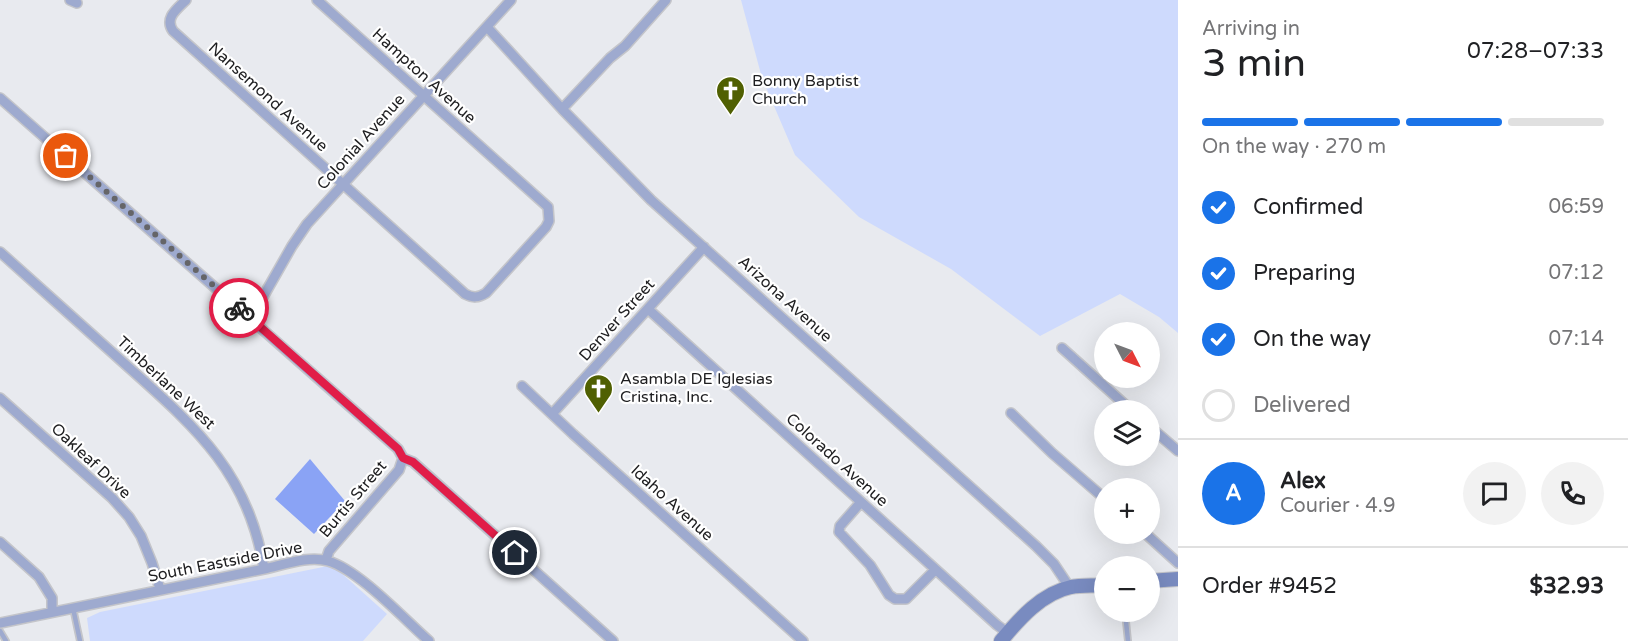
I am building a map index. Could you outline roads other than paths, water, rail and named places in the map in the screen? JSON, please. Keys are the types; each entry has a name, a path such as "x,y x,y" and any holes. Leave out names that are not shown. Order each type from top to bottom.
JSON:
{"main road":[{"path":"1160,580 1178,579"},
{"path":"1004,637 1033,607 1049,595 1070,588 1094,586"}],"street":[{"name":"Nansemond Avenue","path":"186,0 170,18 169,22 173,31 458,288"},
{"name":"Hampton Avenue","path":"317,0 548,207 549,221 546,227 486,293 479,297 471,297 458,288"},
{"path":"562,109 610,58 625,46 666,0"},
{"name":"Colonial Avenue","path":"251,318 300,234 508,1"},
{"name":"Arizona Avenue","path":"486,27 622,172 1036,546 1054,564 1070,588"},
{"path":"0,98 398,449 403,458 413,462 613,641"},
{"name":"Denver Street","path":"552,414 704,247"},
{"name":"Timberlane West","path":"0,252 200,433 230,473 243,497 252,519 264,568"},
{"name":"Colorado Avenue","path":"648,309 935,570 1004,637"},
{"path":"1062,348 1120,400"},
{"name":"Idaho Avenue","path":"522,386 803,641"},
{"name":"Oakleaf Drive","path":"0,398 112,498 129,517 148,554 160,589"},
{"path":"1011,413 1094,489"},
{"path":"1160,435 1178,451"},
{"name":"Burtis Street","path":"326,560 329,551 399,470 403,458"},
{"path":"861,502 840,526 839,532 870,565 889,595 895,599 906,599 935,570"},
{"path":"0,542 39,577 52,598 52,612"},
{"path":"1157,544 1178,563"},
{"name":"South Eastside Drive","path":"0,623 264,568 326,560 356,576 429,641"}],"lane":[{"path":"72,608 80,641"},
{"path":"1126,622 1128,641"},
{"path":"0,631 6,641"}],"water":[{"path":"310,459 345,501 314,534 275,499"}],"place":[{"name":"Bonny Baptist Church","path":"731,116"},
{"name":"Asambla DE Iglesias Cristina, Inc.","path":"599,414"}]}
